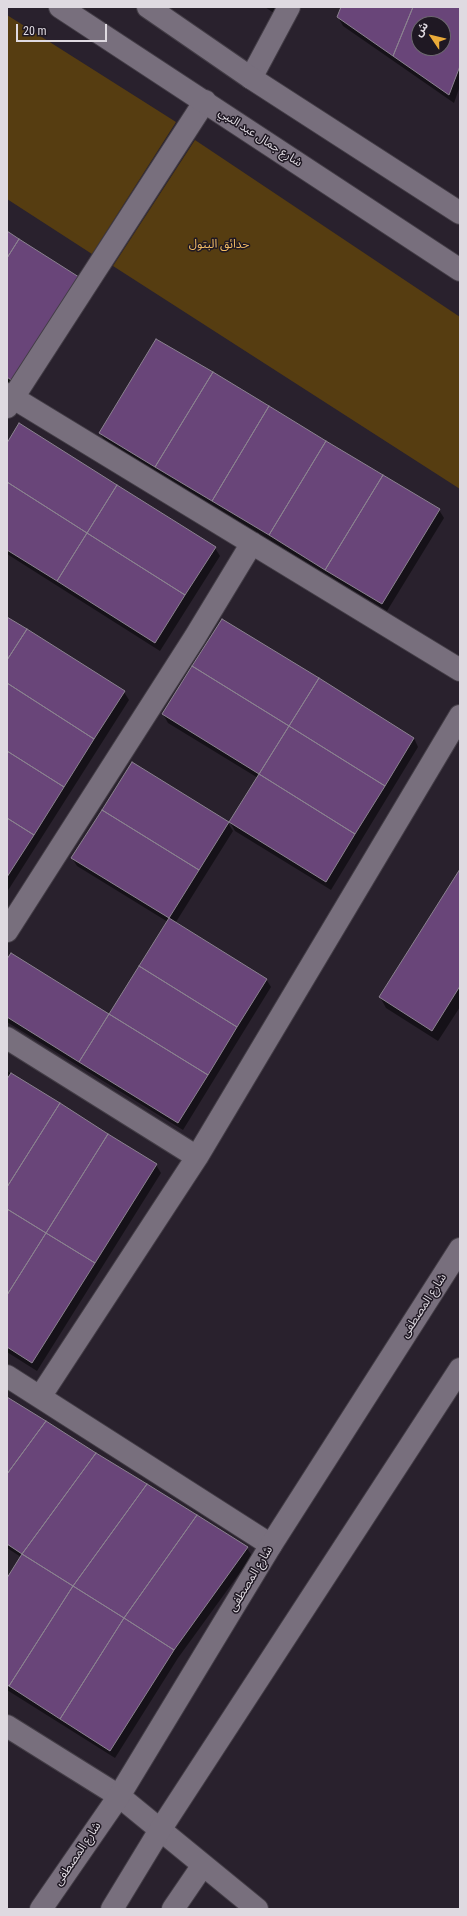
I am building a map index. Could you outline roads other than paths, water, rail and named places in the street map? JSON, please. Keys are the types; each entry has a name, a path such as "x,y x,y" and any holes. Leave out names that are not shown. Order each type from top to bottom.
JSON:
{"street":[{"name":"شارع جمال عبد النبي","path":"60,7 460,270"},
{"path":"148,7 251,78 460,213"},
{"path":"251,78 289,7"},
{"path":"204,101 9,400 252,543 460,670"},
{"path":"7,930 195,637 252,543"},
{"path":"40,1397 197,1157 460,716"},
{"path":"7,1038 197,1157"},
{"name":"شارع المصطفى","path":"41,1909 119,1796 271,1545 460,1249"},
{"path":"112,1909 160,1830 460,1369"},
{"path":"7,1376 271,1545"},
{"path":"7,1726 119,1796 257,1909"},
{"path":"173,1909 203,1865"}],"park label":[{"name":"حدائق البتول","path":"219,245"}]}
